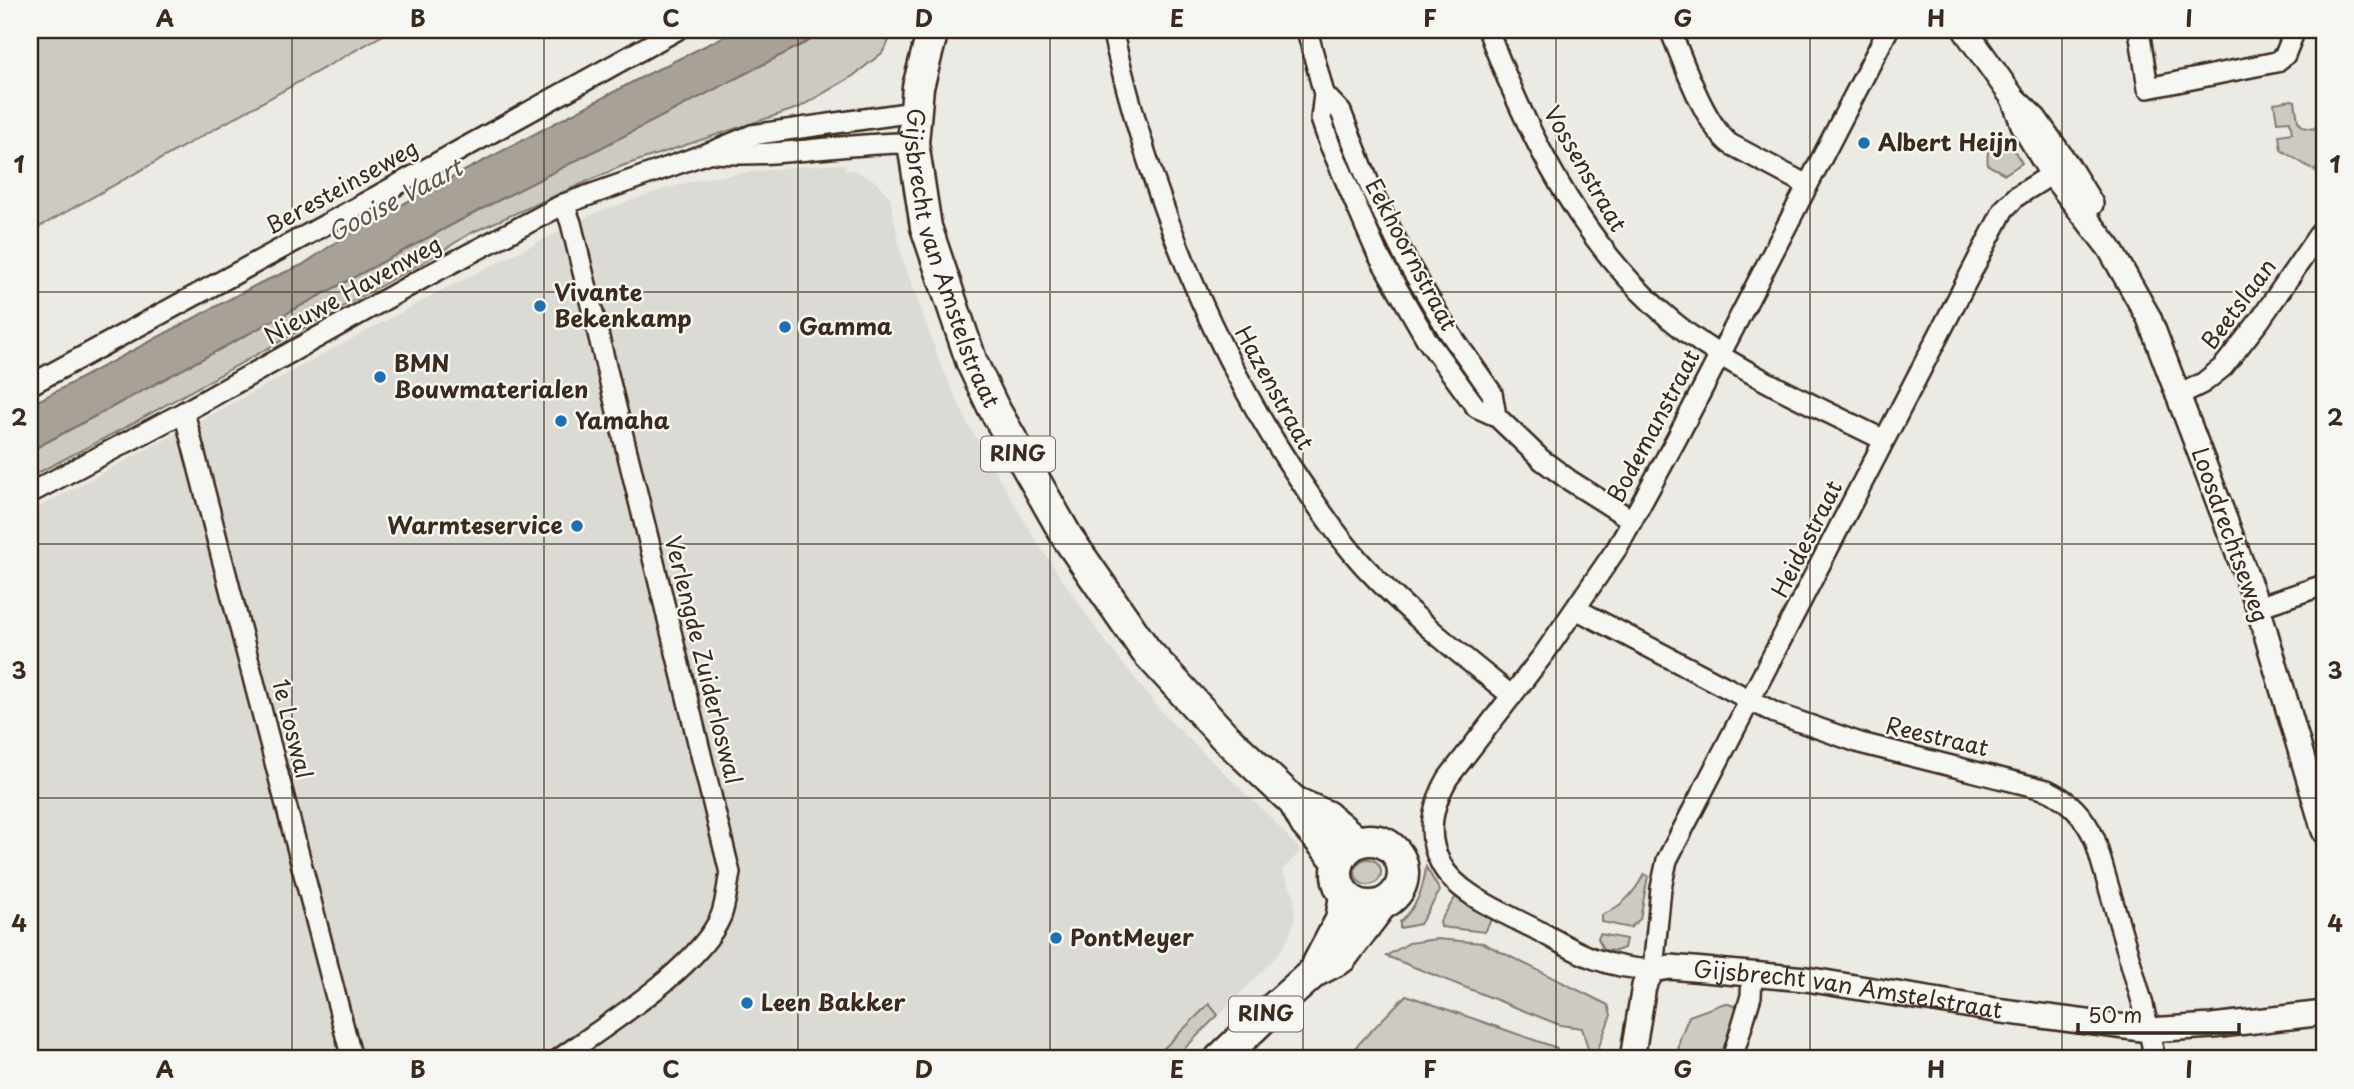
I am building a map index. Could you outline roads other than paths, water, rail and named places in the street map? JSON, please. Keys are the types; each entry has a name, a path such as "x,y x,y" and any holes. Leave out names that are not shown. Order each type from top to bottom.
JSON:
{"main road":[{"name":"Gijsbrecht van Amstelstraat","path":"933,30 918,87 913,143 926,227 972,363 1016,450 1067,537 1146,651 1225,737 1294,802 1306,824 1348,852"},
{"name":"RING","path":"1220,1059 1314,972 1341,958 1381,905 1399,890 1403,879 1400,857 1382,842 1367,840 1348,852 1338,879 1345,895 1341,920 1314,972"},
{"path":"1345,895 1362,905 1381,905"}],"street":[{"name":"Beresteinseweg","path":"30,385 677,30"},
{"name":"Hazenstraat","path":"1112,30 1132,109 1165,214 1206,313 1256,411 1317,505 1364,565 1419,621 1512,696"},
{"name":"Eekhoornstraat","path":"1307,30 1324,94 1341,112 1372,191 1411,269 1447,329 1492,393 1496,416 1542,460 1632,520"},
{"name":"Vossenstraat","path":"1488,30 1535,136 1587,229 1621,273 1674,323 1720,355 1884,440"},
{"path":"1670,30 1711,123 1722,137 1807,185"},
{"name":"Bodemanstraat","path":"1432,824 1437,798 1448,778 1576,609 1632,520 1888,30"},
{"name":"Loosdrechtseweg","path":"1966,30 2013,97 2035,119 2060,169 2100,220 2110,249 2149,318 2258,607 2324,831"},
{"path":"2139,30 2148,88 2276,62 2285,55 2295,30"},
{"name":"Nieuwe Havenweg","path":"30,493 564,204 752,135 915,112"},
{"name":"Nieuwe Havenweg","path":"711,152 736,155 833,154 874,143 913,143"},
{"name":"Heidestraat","path":"1653,970 1661,888 1667,860 2004,209 2017,196 2060,169"},
{"name":"Verlengde Zuiderloswal","path":"559,1059 675,973 698,951 721,916 730,873 571,223 564,204"},
{"name":"Beetslaan","path":"2179,395 2203,383 2223,367 2260,320 2324,228"},
{"name":"1e Loswal","path":"184,412 352,1059"},
{"path":"2258,607 2324,584"},
{"name":"Reestraat","path":"1576,609 1775,713 1836,736 2047,790 2070,804 2095,839 2155,1059"},
{"name":"Gijsbrecht van Amstelstraat","path":"1432,824 1435,850 1441,864 1455,883 1480,900 1593,959 1626,968 1653,970 1687,967 1805,979 1995,1010 2149,1030 2212,1026 2324,1013"},
{"path":"1632,1059 1644,986 1653,970"},
{"path":"1732,1059 1744,1011 1751,996 1752,975"}],"place":[{"name":"Albert Heijn","path":"1864,143"},
{"name":"Vivante Bekenkamp","path":"540,306"},
{"name":"Gamma","path":"785,327"},
{"name":"BMN Bouwmaterialen","path":"380,377"},
{"name":"Yamaha","path":"561,421"},
{"name":"Warmteservice","path":"577,526"},
{"name":"PontMeyer","path":"1056,938"},
{"name":"Leen Bakker","path":"747,1003"}],"water label":[{"name":"Gooise Vaart","path":"395,201"}]}
